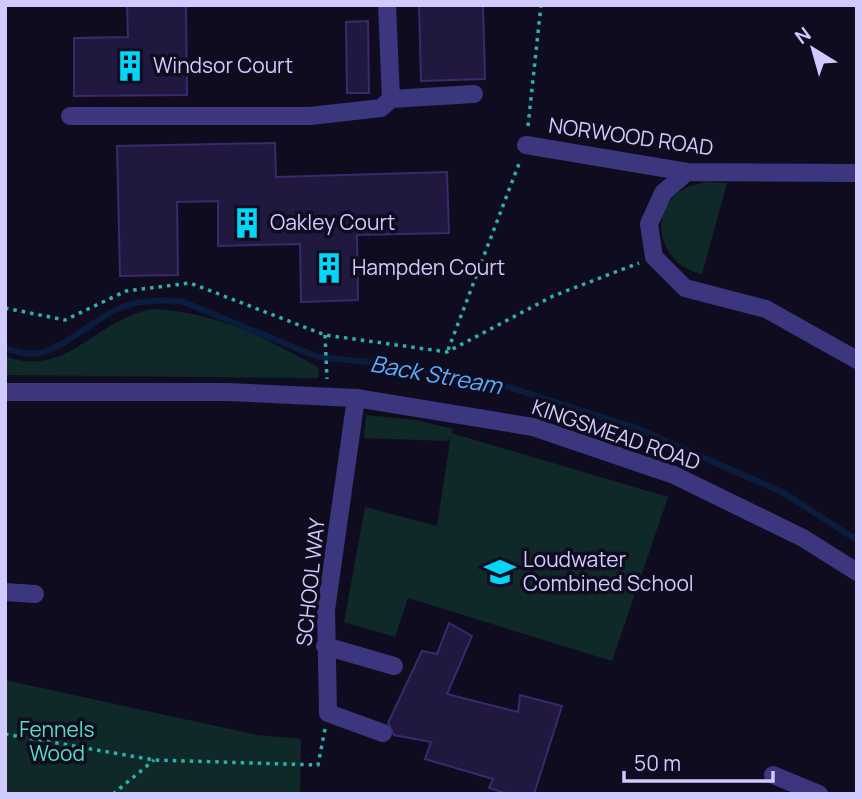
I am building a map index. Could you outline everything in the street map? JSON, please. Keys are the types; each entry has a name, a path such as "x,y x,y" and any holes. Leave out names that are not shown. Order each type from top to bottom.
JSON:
{"street":[{"path":"387,5 391,99"},
{"path":"69,116 310,116 381,108 391,99 474,94"},
{"name":"NORWOOD ROAD","path":"526,145 687,172 857,173"},
{"path":"687,172 663,193 649,224 654,257 685,288 766,309 857,360"},
{"name":"KINGSMEAD ROAD","path":"5,392 227,392 328,396 356,398 533,427 674,475 803,538 857,572"},
{"name":"SCHOOL WAY","path":"328,713 326,610 356,398"},
{"path":"5,592 34,594"},
{"path":"325,646 394,666"},
{"path":"328,713 383,733"},
{"path":"773,775 819,794"}],"path":[{"path":"447,352 526,145 541,5"},
{"path":"5,308 65,320 126,291 190,283 325,335 447,352 553,296 654,257"},
{"path":"325,335 328,396"},
{"path":"5,734 154,760 318,765 328,713"},
{"path":"113,794 154,760"}],"green space":[{"path":"706,182 727,183 702,274 688,269 667,249 662,237 661,223 664,210 672,198 685,188"},
{"path":"153,309 199,315 239,328 318,367 319,378 5,375 5,356 27,361 46,360 64,354 133,315"},
{"path":"366,415 415,420 453,429 451,433 668,497 612,661 408,598 395,637 344,622 365,507 437,526 451,435 448,441 364,438"},
{"name":"Fennels Wood","path":"5,680 257,735 301,739 300,794 5,794"}],"building":[{"name":"Windsor Court","path":"127,5 186,5 187,95 74,96 74,38 128,37"},
{"path":"419,5 483,5 485,79 421,81"},
{"path":"368,21 369,93 347,93 346,22"},
{"path":"275,143 276,177 447,172 449,233 357,235 358,300 301,302 300,244 218,246 218,201 177,202 178,275 120,276 117,146"},
{"path":"449,623 472,636 447,694 518,712 520,695 562,706 534,794 508,794 489,788 493,779 425,759 431,742 394,735 388,723 422,651 437,654"}],"waterway":[{"name":"Back Stream","path":"5,349 29,354 43,352 66,342 122,307 144,302 181,301 318,357 408,366 505,386 636,428 782,492 857,540"}],"place":[{"name":"Windsor Court","path":"130,66"},
{"name":"Oakley Court","path":"247,223"},
{"name":"Hampden Court","path":"329,268"},
{"name":"Loudwater Combined School","path":"500,572"}]}
